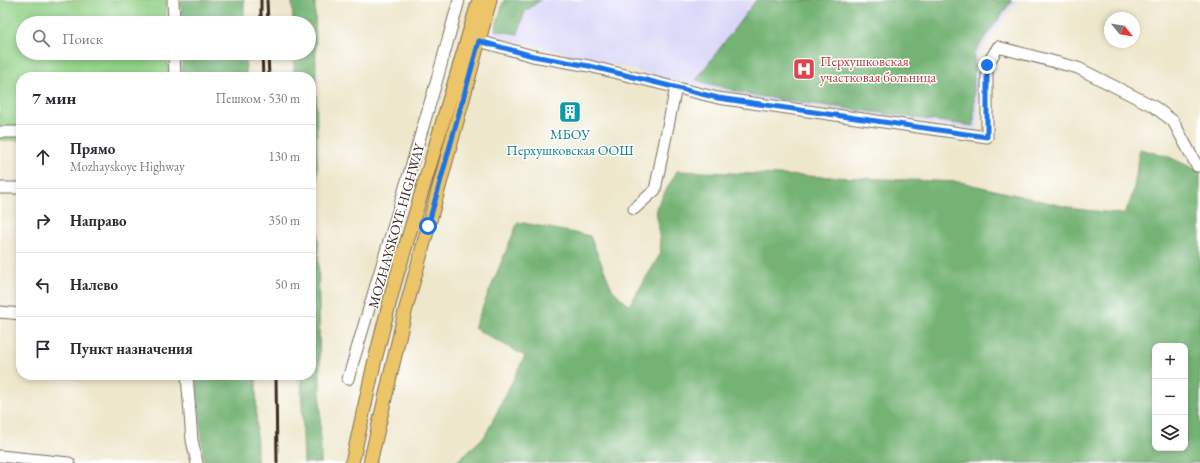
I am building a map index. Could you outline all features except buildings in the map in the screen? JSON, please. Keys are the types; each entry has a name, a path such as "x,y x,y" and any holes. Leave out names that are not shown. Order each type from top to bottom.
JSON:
{"main road":[{"name":"MOZHAYSKOYE HIGHWAY","path":"352,463 394,285 479,0"},
{"path":"370,463 405,312 490,0"}],"street":[{"path":"173,0 174,16"},
{"path":"348,379 434,91 459,0"},
{"path":"479,41 533,56 589,66 718,98 987,137 987,65 998,47 1078,68 1153,106 1172,121 1197,166 1200,166"},
{"path":"174,60 174,72"},
{"path":"634,208 655,190 676,87"},
{"path":"0,132 16,132"},
{"path":"0,188 16,188"},
{"path":"0,312 16,314"},
{"path":"187,380 192,440 197,463"},
{"path":"0,456 70,463"}],"shaded area":[{"name":"Перхушковская участковая больница","path":"503,0 1017,0 978,55 978,130 747,98 492,35"}],"green space":[{"path":"0,0 166,0 166,16 16,16 16,60 167,60 168,72 16,72 16,140 0,140"},
{"path":"181,0 244,0 244,16 181,16"},
{"path":"292,0 315,0 315,16 293,16"},
{"path":"504,0 541,0 525,11 518,34 495,30"},
{"name":"Перхушковская участковая больница","path":"756,0 1012,0 974,53 974,126 750,95 696,80"},
{"path":"182,60 245,60 246,72 182,72"},
{"path":"294,60 316,60 316,72 294,72"},
{"path":"316,77 321,463 304,463 301,380 316,380"},
{"path":"1139,149 1167,156 1200,170 1200,463 455,463 485,436 525,356 474,328 518,222 590,236 612,289 629,306 661,253 656,208 677,171 960,182 1076,209 1123,214 1133,192"},
{"path":"196,380 256,380 257,463 204,463"}],"railway":[{"path":"261,0 261,16"},
{"path":"267,0 268,16"},
{"path":"262,60 263,72"},
{"path":"268,60 269,72"},
{"path":"276,380 277,463"}],"place":[{"name":"Перхушковская участковая больница","path":"804,69"},
{"name":"МБОУ Перхушковская ООШ","path":"570,112"}],"route":[{"path":"428,226 479,41 533,56 589,66 718,98 987,137 987,65"}]}
